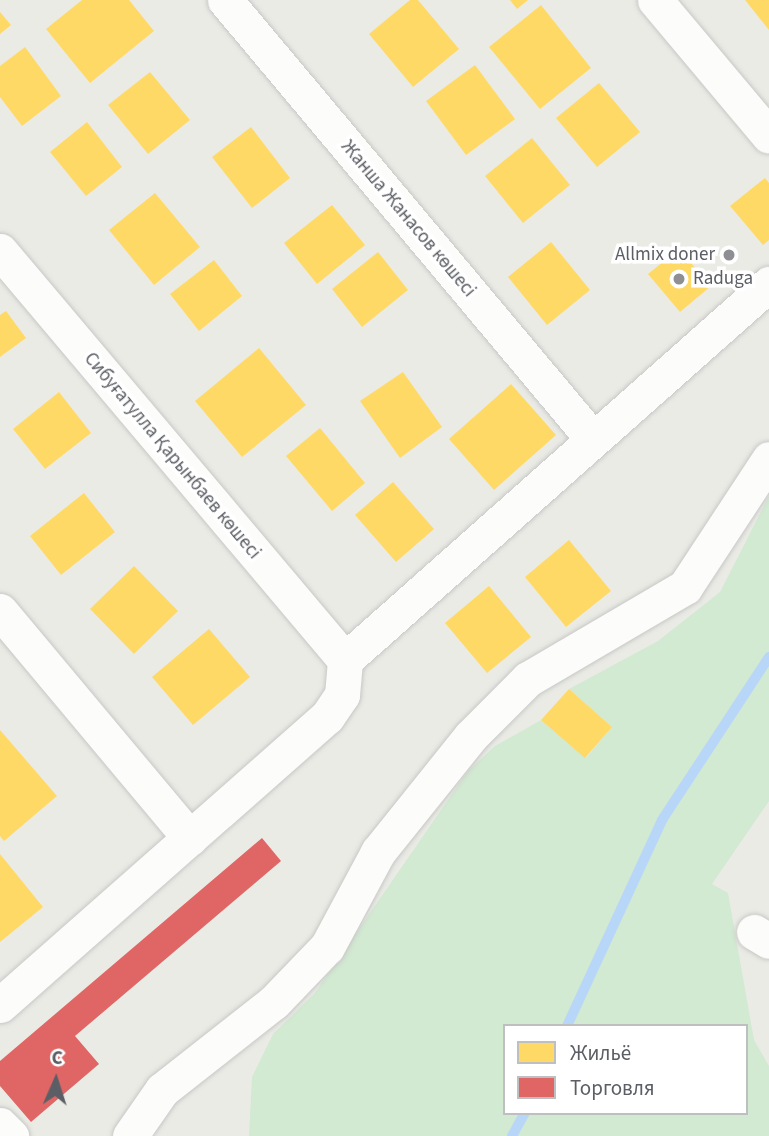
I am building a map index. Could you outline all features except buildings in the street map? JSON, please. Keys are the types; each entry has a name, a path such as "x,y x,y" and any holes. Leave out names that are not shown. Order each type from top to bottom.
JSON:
{"street":[{"name":"Жанша Жанасов көшесі","path":"225,0 592,438"},
{"path":"655,0 769,136"},
{"name":"Сибуғатулла Қарынбаев көшесі","path":"0,251 345,660"},
{"path":"0,1005 327,717 342,695 345,660 592,438 766,293"},
{"path":"130,1136 162,1090 274,1002 327,947 378,852 471,736 528,679 685,587 769,459"},
{"path":"0,611 190,838"},
{"path":"0,1125 12,1136"}],"green space":[{"path":"769,496 769,801 712,884 728,893 754,1040 769,1066 769,1136 249,1136 252,1077 273,1034 314,994 468,771 495,746 541,720 586,758 612,727 569,689 658,641 720,592"}],"waterway":[{"path":"568,1024 662,820 769,657"},
{"path":"512,1136 524,1115"}],"place":[{"name":"Allmix doner","path":"729,255"},
{"name":"Raduga","path":"679,279"}]}
